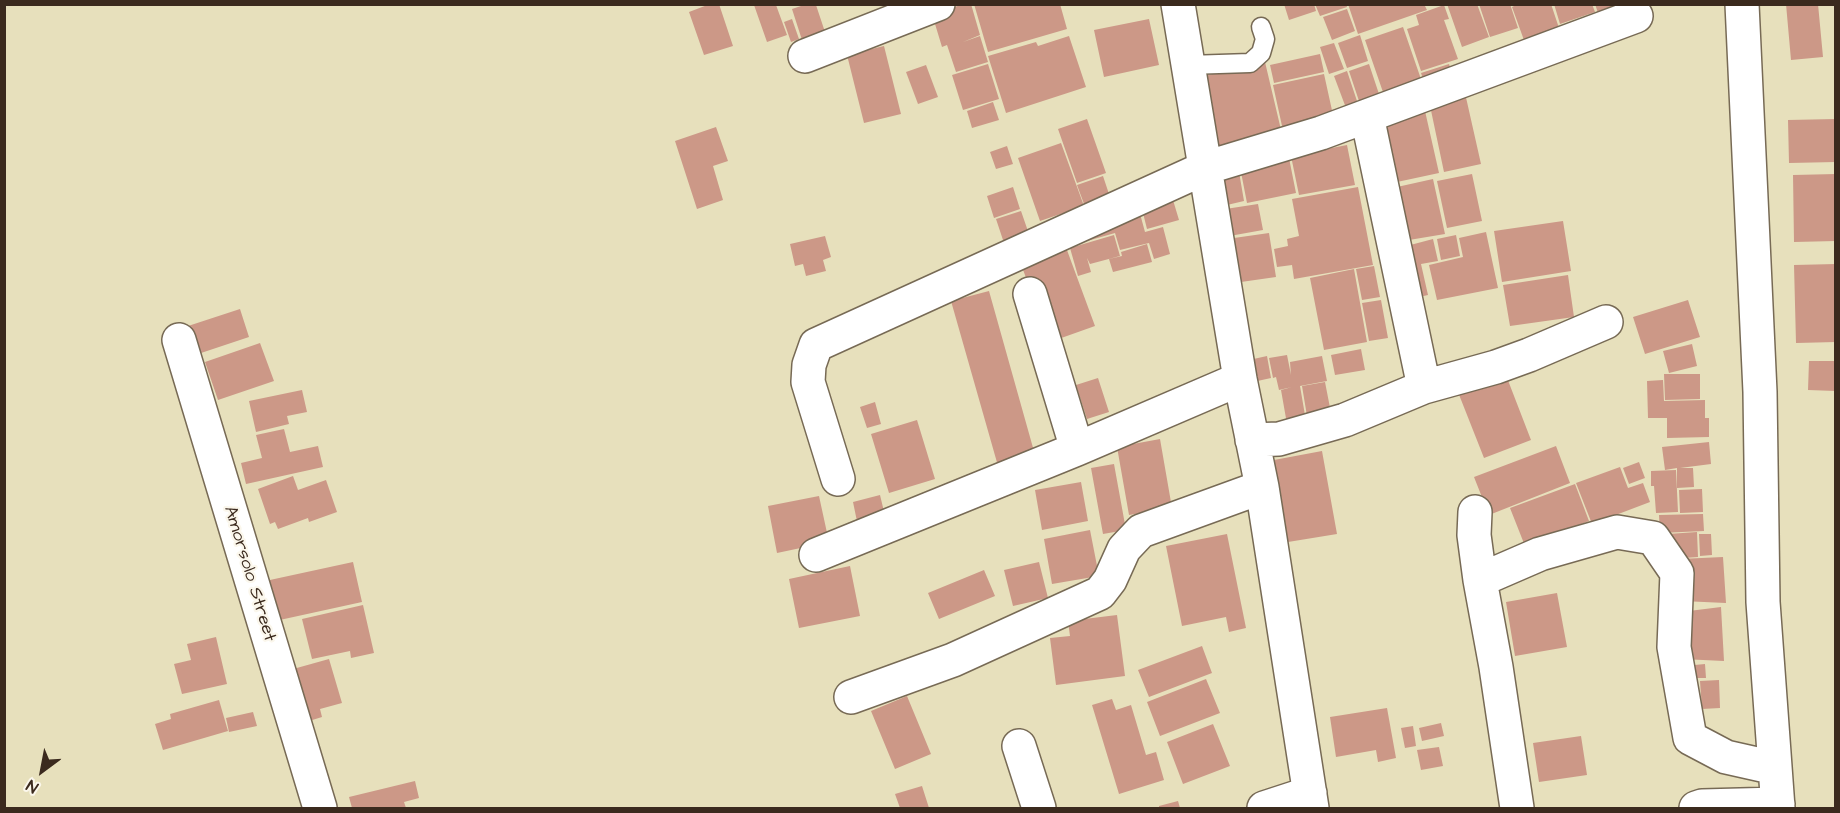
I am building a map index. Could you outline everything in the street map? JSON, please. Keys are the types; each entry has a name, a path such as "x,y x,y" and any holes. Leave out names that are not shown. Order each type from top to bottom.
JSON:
{"street":[{"path":"805,56 938,4"},
{"path":"1178,4 1240,379 1262,487 1311,801 1264,808"},
{"path":"1696,808 1702,806 1778,806 1763,602 1760,392 1742,4"},
{"path":"838,479 808,382 808,365 816,345 1205,168 1321,134 1636,16"},
{"path":"1367,116 1424,387"},
{"path":"1030,294 1077,449"},
{"path":"1252,440 1279,439 1345,420 1424,387 1496,367 1529,355 1606,322"},
{"name":"Amorsolo Street","path":"179,340 320,808"},
{"path":"816,555 1077,449 1240,379"},
{"path":"851,697 953,660 1100,593 1110,580 1124,549 1141,531 1262,487"},
{"path":"1475,512 1474,535 1480,579 1517,808"},
{"path":"1480,579 1540,554 1617,532 1653,537 1677,573 1674,647 1690,738 1726,757 1775,768"},
{"path":"1019,746 1039,808"}],"lane":[{"path":"1188,65 1250,63 1261,53 1265,39 1261,27"}],"building":[{"path":"710,4 719,4 733,46 704,55 689,12"},
{"path":"971,4 980,35 963,42 980,36 988,62 956,72 947,45 942,47 932,14"},
{"path":"974,4 1060,4 1067,29 988,52"},
{"path":"1284,4 1314,4 1316,11 1289,20"},
{"path":"1315,4 1346,4 1347,7 1320,16"},
{"path":"1348,4 1424,4 1427,10 1358,34"},
{"path":"1447,4 1477,4 1489,37 1462,47"},
{"path":"1479,4 1510,4 1518,28 1490,37"},
{"path":"1518,4 1551,4 1560,31 1525,43 1512,7"},
{"path":"1554,4 1592,4 1595,12 1560,24"},
{"path":"1595,4 1640,4 1600,19"},
{"path":"1786,4 1818,4 1823,57 1791,60"},
{"path":"754,5 776,5 787,35 767,42"},
{"path":"804,5 816,5 825,32 802,40 792,9"},
{"path":"1444,5 1449,19 1444,20 1458,59 1421,71 1407,29 1419,25 1416,15"},
{"path":"1347,9 1355,31 1332,40 1323,17"},
{"path":"792,19 799,39 791,42 784,22"},
{"path":"1149,19 1159,65 1104,77 1094,30"},
{"path":"1403,27 1422,82 1384,95 1365,40"},
{"path":"1360,35 1368,61 1347,68 1338,43"},
{"path":"1069,36 1086,87 1006,113 988,56 1036,42 1038,46"},
{"path":"1334,43 1344,69 1329,74 1320,47"},
{"path":"884,46 901,114 864,123 847,55"},
{"path":"1320,54 1324,72 1274,83 1270,65"},
{"path":"1265,62 1282,134 1215,149 1199,77"},
{"path":"988,64 999,99 963,110 952,75"},
{"path":"1369,64 1380,97 1360,104 1349,71"},
{"path":"1449,64 1453,75 1425,85 1421,73"},
{"path":"926,65 938,97 918,104 906,72"},
{"path":"1347,71 1358,104 1346,108 1334,76"},
{"path":"1324,74 1335,124 1284,135 1273,85"},
{"path":"1465,93 1481,164 1444,172 1429,101"},
{"path":"993,102 999,120 972,128 967,111"},
{"path":"1425,111 1439,173 1383,185 1370,122"},
{"path":"1087,119 1106,173 1077,183 1058,129"},
{"path":"1836,119 1836,162 1789,163 1788,120"},
{"path":"716,127 728,161 713,166 723,200 697,209 675,141"},
{"path":"1061,143 1084,206 1040,221 1018,158"},
{"path":"1347,145 1355,185 1299,195 1291,156"},
{"path":"1007,146 1013,164 996,169 990,152"},
{"path":"1289,158 1296,193 1247,203 1240,167"},
{"path":"1238,166 1244,201 1227,205 1220,169"},
{"path":"1472,174 1482,221 1447,228 1437,181"},
{"path":"1836,174 1836,241 1794,242 1793,175"},
{"path":"1103,176 1112,203 1087,212 1077,185"},
{"path":"1433,179 1445,234 1397,242 1388,189"},
{"path":"1013,187 1020,209 994,218 987,196"},
{"path":"1358,187 1373,265 1294,279 1292,265 1277,267 1274,249 1288,246 1287,239 1299,236 1292,199"},
{"path":"1173,200 1179,220 1147,229 1142,209"},
{"path":"1258,204 1263,230 1224,237 1219,210"},
{"path":"1139,210 1145,232 1163,227 1170,254 1154,259 1149,243 1120,250 1115,233 1080,243"},
{"path":"1021,211 1030,237 1005,246 996,219"},
{"path":"1563,221 1571,271 1502,282 1494,231"},
{"path":"1486,232 1498,288 1437,300 1429,265 1463,257 1459,238"},
{"path":"1269,233 1276,277 1234,283 1227,239"},
{"path":"1114,235 1120,256 1090,264 1087,258 1091,272 1078,276 1070,248"},
{"path":"1456,235 1460,256 1441,260 1437,239"},
{"path":"825,236 831,257 823,260 826,271 806,276 803,264 795,266 790,244"},
{"path":"1433,239 1438,261 1421,264 1428,295 1410,299 1399,248"},
{"path":"1064,242 1095,326 1050,342 1019,259"},
{"path":"1147,244 1152,262 1113,272 1109,259 1122,256 1121,252"},
{"path":"1836,264 1836,342 1796,343 1794,265"},
{"path":"1374,266 1380,297 1362,300 1356,269"},
{"path":"1354,269 1367,342 1324,350 1310,278"},
{"path":"1568,275 1574,317 1510,326 1503,285"},
{"path":"989,291 1037,462 1000,473 951,301"},
{"path":"1381,300 1388,338 1369,341 1362,303"},
{"path":"1688,300 1700,337 1645,354 1633,317"},
{"path":"240,309 249,337 195,355 185,327"},
{"path":"260,343 274,381 218,400 205,362"},
{"path":"1692,344 1697,366 1669,373 1663,351"},
{"path":"1361,349 1365,370 1335,375 1331,355"},
{"path":"1287,355 1291,375 1290,362 1322,356 1327,381 1300,386 1306,421 1287,424 1281,390 1292,387 1279,390 1276,377 1273,378 1269,358"},
{"path":"1267,356 1271,378 1253,382 1249,360"},
{"path":"1809,361 1836,361 1836,391 1808,390"},
{"path":"1504,370 1531,440 1484,458 1456,387"},
{"path":"1664,374 1700,374 1700,399 1665,400"},
{"path":"1098,378 1109,412 1087,419 1076,385"},
{"path":"1663,380 1664,401 1705,400 1705,418 1709,418 1709,437 1667,438 1667,418 1648,418 1647,381"},
{"path":"1325,382 1332,418 1308,422 1302,386"},
{"path":"302,390 307,412 287,416 289,424 256,432 249,401"},
{"path":"875,402 881,424 867,428 860,407"},
{"path":"917,420 935,479 889,493 871,434"},
{"path":"284,429 290,452 318,446 323,467 246,484 241,463 262,458 256,435"},
{"path":"1160,439 1172,508 1129,515 1117,447"},
{"path":"1709,442 1711,464 1680,468 1693,468 1694,487 1677,488 1677,468 1665,470 1662,447"},
{"path":"1556,446 1570,483 1489,515 1474,477"},
{"path":"1322,451 1337,534 1288,542 1285,521 1275,523 1278,486 1274,460"},
{"path":"1639,462 1645,478 1629,484 1623,468"},
{"path":"1114,464 1126,530 1103,534 1091,468"},
{"path":"1620,467 1628,488 1643,483 1650,502 1592,524 1576,483"},
{"path":"1676,470 1678,512 1656,513 1651,471"},
{"path":"293,476 298,490 326,480 337,512 309,522 308,518 278,529 275,522 270,524 258,489"},
{"path":"1081,482 1088,521 1042,530 1035,490"},
{"path":"1575,484 1589,521 1525,546 1510,508"},
{"path":"1702,489 1703,512 1680,513 1679,490"},
{"path":"880,495 887,524 859,531 853,502"},
{"path":"819,496 829,542 777,553 768,506"},
{"path":"1703,514 1704,531 1660,533 1659,515"},
{"path":"1090,530 1099,576 1052,584 1044,539"},
{"path":"1697,532 1698,557 1669,559 1668,534"},
{"path":"1227,534 1246,628 1229,632 1226,617 1182,626 1166,546"},
{"path":"1699,534 1711,534 1712,555 1700,556"},
{"path":"1723,557 1726,603 1682,601 1680,559"},
{"path":"353,562 362,602 266,623 256,583"},
{"path":"1039,562 1048,598 1013,606 1004,570"},
{"path":"850,566 860,616 799,628 789,579"},
{"path":"984,570 995,596 939,619 928,593"},
{"path":"1557,593 1567,647 1515,656 1506,602"},
{"path":"363,605 374,653 351,658 350,651 312,659 302,619"},
{"path":"1721,607 1724,661 1682,659 1681,612"},
{"path":"1117,615 1125,676 1056,685 1050,638 1070,636 1068,621"},
{"path":"216,637 227,684 182,694 174,664 191,660 187,644"},
{"path":"1202,646 1212,673 1149,697 1138,670"},
{"path":"329,659 342,703 320,709 322,717 309,721 286,671"},
{"path":"1705,664 1706,678 1685,678 1684,666"},
{"path":"1206,679 1220,713 1160,736 1147,702"},
{"path":"1719,680 1720,708 1702,709 1700,681"},
{"path":"907,696 931,754 895,769 871,711"},
{"path":"1112,699 1116,710 1131,705 1146,755 1156,752 1164,780 1119,794 1092,705"},
{"path":"219,700 228,731 163,750 155,724 171,719 170,714"},
{"path":"1387,708 1396,758 1378,762 1376,750 1336,757 1330,717"},
{"path":"253,712 257,726 229,732 226,718"},
{"path":"1441,723 1444,736 1422,741 1419,728"},
{"path":"1213,724 1230,766 1183,784 1167,742"},
{"path":"1413,726 1416,746 1405,748 1401,728"},
{"path":"1581,736 1587,775 1539,782 1533,743"},
{"path":"1439,747 1443,766 1421,770 1417,750"},
{"path":"415,781 419,798 404,802 406,808 352,808 349,797"},
{"path":"922,786 929,808 900,808 895,794"},
{"path":"1178,801 1180,808 1159,808 1159,806"}]}
